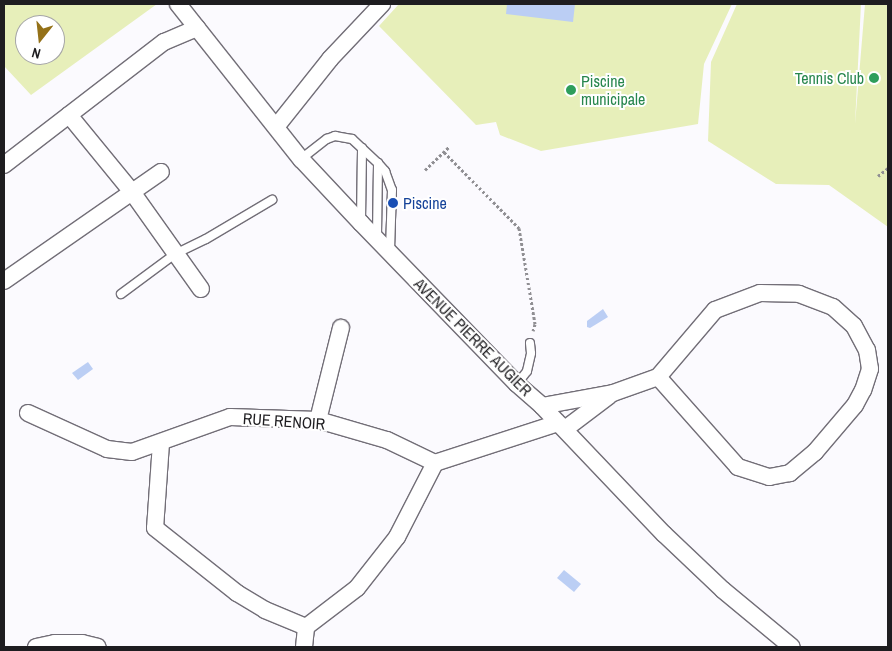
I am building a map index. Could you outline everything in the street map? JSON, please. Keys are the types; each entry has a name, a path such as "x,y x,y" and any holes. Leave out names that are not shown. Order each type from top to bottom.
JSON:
{"street":[{"name":"AVENUE PIERRE AUGIER","path":"178,4 301,159 361,223 517,384 542,406 664,534 723,590 792,647"},
{"path":"276,127 330,58 382,4"},
{"path":"4,165 164,42 197,28"},
{"path":"69,114 132,192 201,289"},
{"path":"4,280 161,172"},
{"path":"542,406 612,393 658,377 715,310 760,293 799,294 833,307 854,326 867,350 870,369 863,390 854,406 815,452 790,473 769,478 738,467 658,377"},
{"path":"318,420 341,328"},
{"path":"304,647 306,626 357,588 397,537 435,463 561,426 612,393"},
{"name":"RUE RENOIR","path":"28,413 107,449 132,452 230,417 318,420 387,440 435,463"},
{"path":"161,443 156,528 237,593 265,610 306,626"},
{"path":"36,647 55,643 82,643 98,647"}],"lane":[{"path":"301,159 327,139 335,136 352,139 378,163 385,171 392,190 390,252"},
{"path":"361,223 362,148"},
{"path":"377,238 378,163"},
{"path":"121,294 175,254 206,239 272,200"},
{"path":"517,384 527,371 531,353 530,343"}],"path":[{"path":"425,170 449,147"},
{"path":"444,152 519,228 535,324 530,343"},
{"path":"878,176 888,168"}],"green space":[{"path":"4,4 157,4 31,95 4,66"},
{"name":"Piscine municipale","path":"399,4 732,4 704,64 698,124 541,151 500,135 496,122 476,125 379,26"},
{"path":"737,4 861,4 855,124 865,4 888,4 888,227 829,185 776,184 708,141 711,62"}],"water":[{"path":"507,4 575,4 573,22 506,14"},
{"path":"603,309 608,317 590,328 587,327 587,321"},
{"path":"88,362 93,369 78,380 72,373"},
{"path":"564,570 581,584 574,592 557,578"}],"place":[{"name":"Tennis Club","path":"874,78"},
{"name":"Piscine municipale","path":"571,90"},
{"name":"Piscine","path":"393,203"}]}
